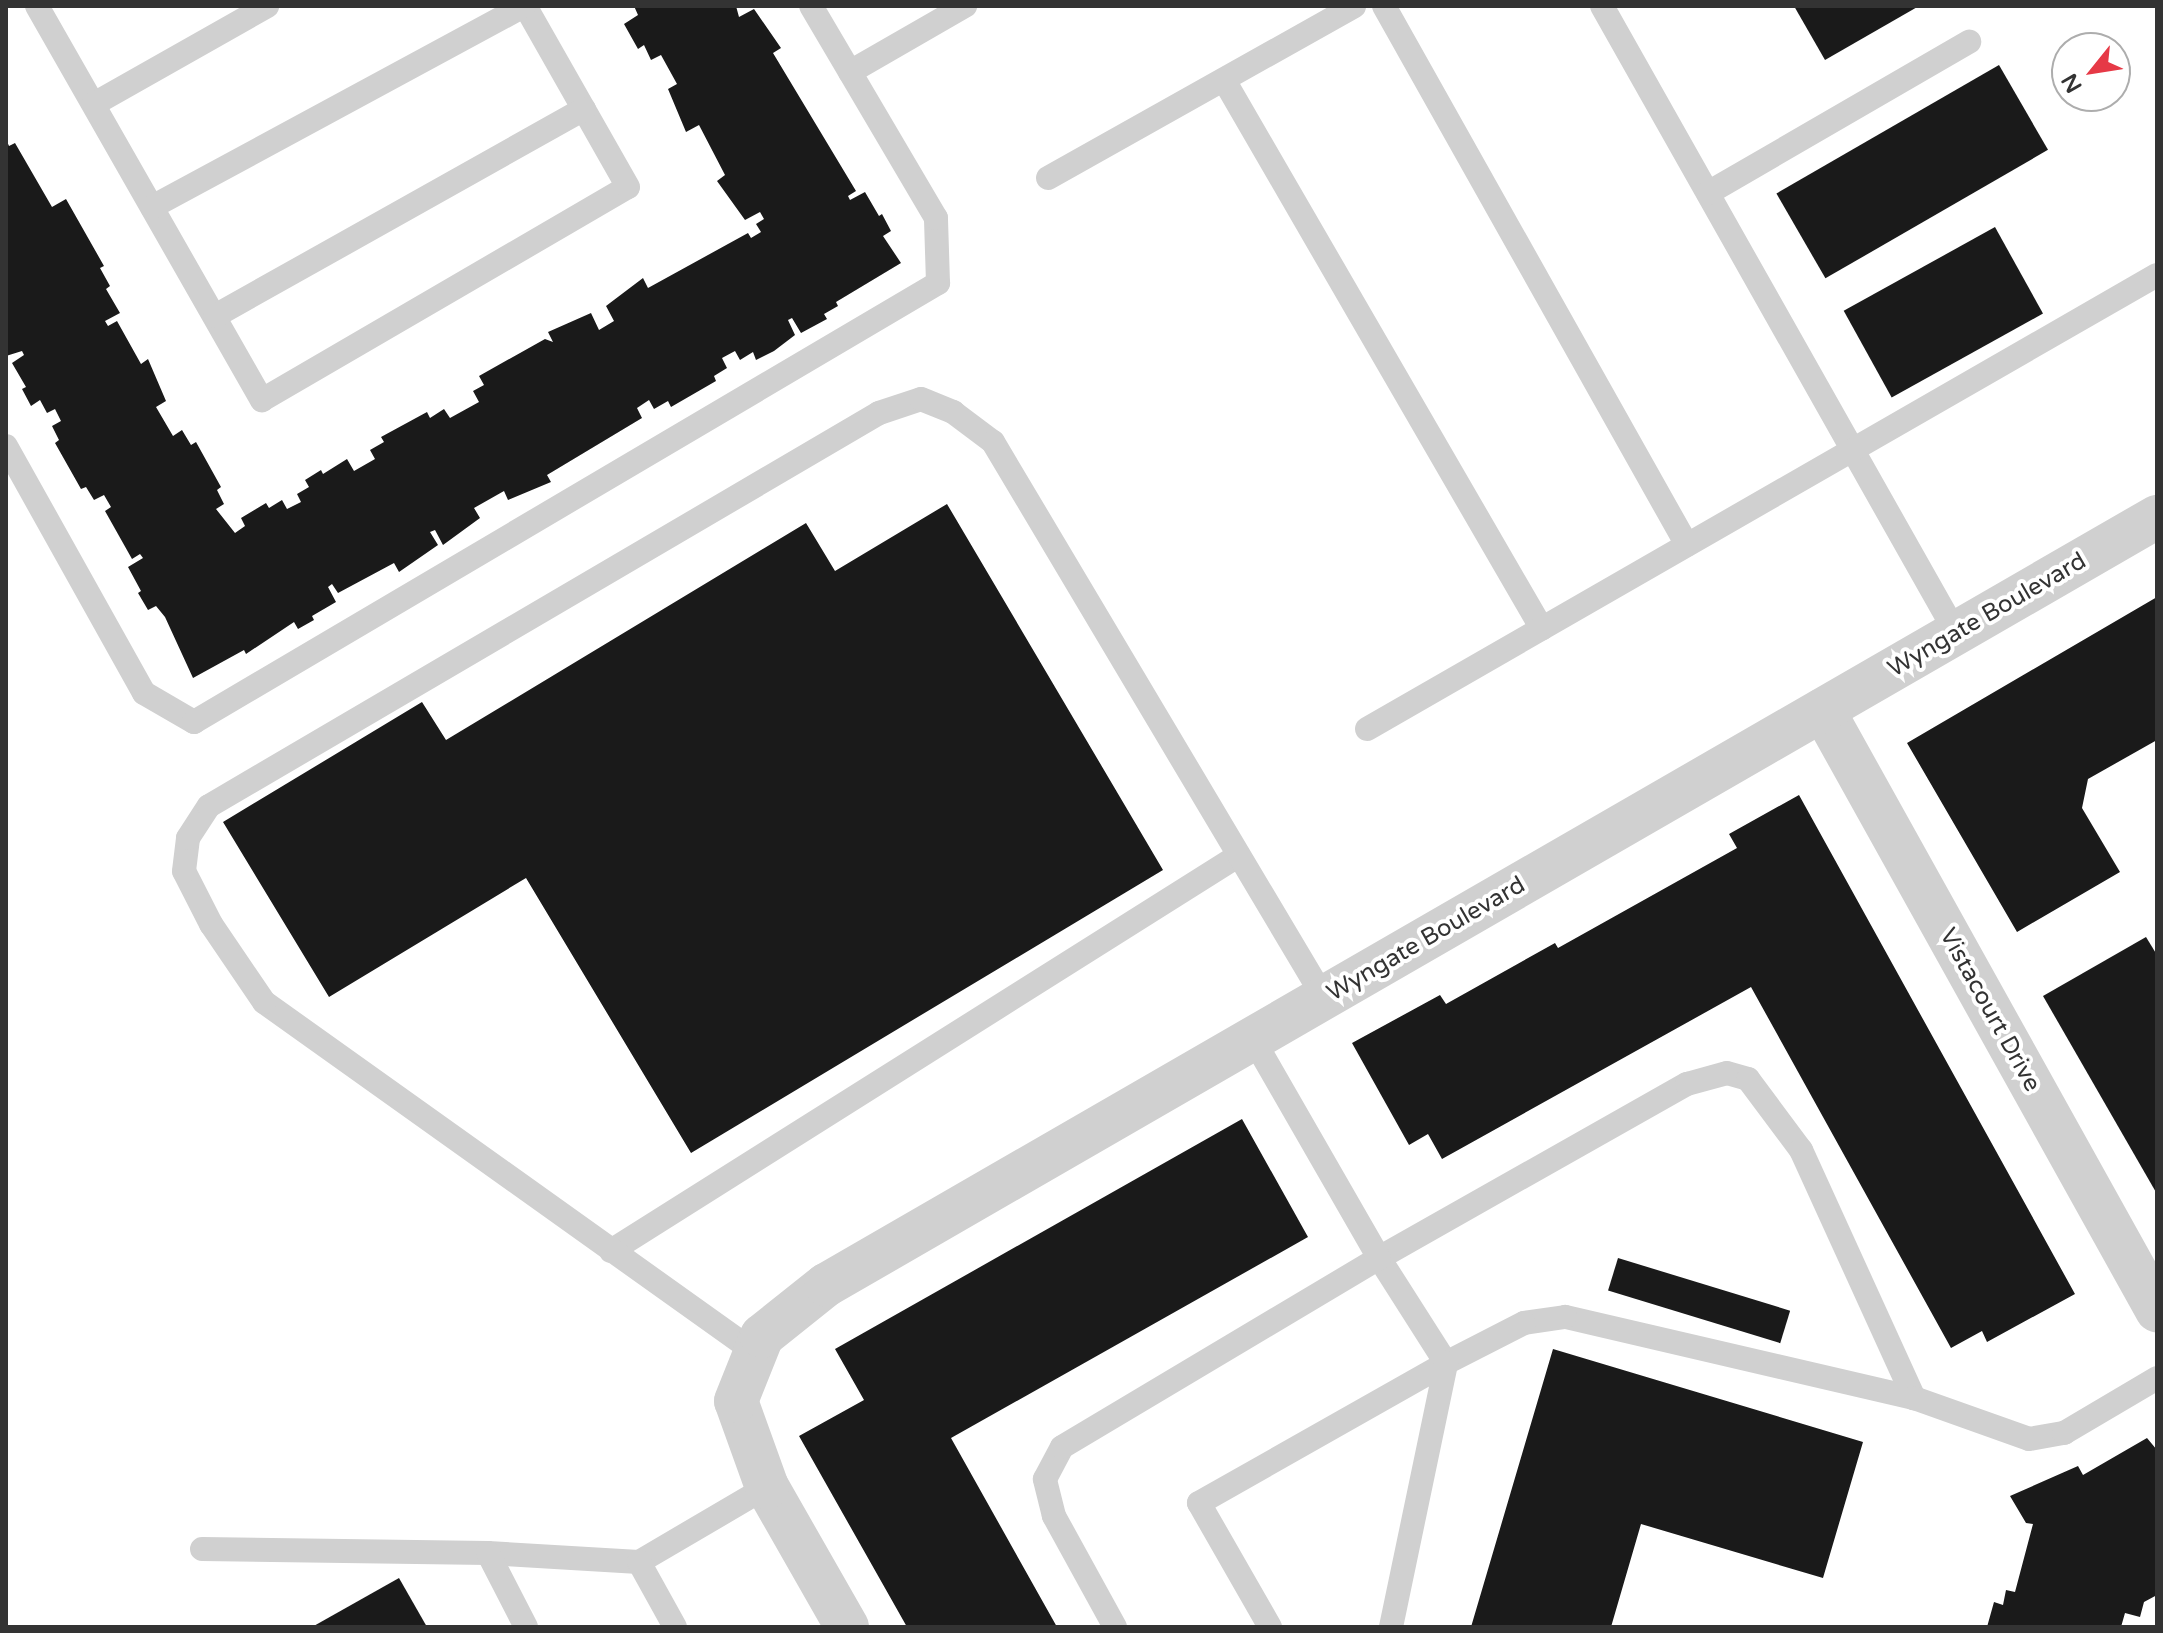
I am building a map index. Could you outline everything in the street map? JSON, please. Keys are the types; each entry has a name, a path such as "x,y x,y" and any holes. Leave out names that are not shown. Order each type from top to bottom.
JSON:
{"street":[{"name":"Wyngate Boulevard","path":"767,1487 736,1401 762,1336 826,1285 2157,517"},
{"name":"Vistacourt Drive","path":"1823,710 2157,1310"},
{"path":"767,1487 847,1627"}],"lane":[{"path":"37,6 262,400 628,187 525,6 152,207"},
{"path":"94,104 267,6"},
{"path":"6,446 144,693 194,722 938,283 936,218 811,6"},
{"path":"850,72 965,6"},
{"path":"1048,178 1354,6"},
{"path":"1384,6 1687,545"},
{"path":"1602,6 1956,633"},
{"path":"1708,193 1969,42"},
{"path":"1224,80 1542,629"},
{"path":"215,316 584,109"},
{"path":"1367,729 2157,275"},
{"path":"756,1353 264,1002 211,924 184,871 188,838 209,806 879,413 921,399 953,412 993,442 1324,998"},
{"path":"611,1251 1239,855"},
{"path":"1253,1039 1379,1258 1446,1363 1391,1627"},
{"path":"1115,1627 1054,1516 1045,1479 1062,1447 1379,1258 1687,1084 1727,1073 1748,1079 1801,1150 1914,1398"},
{"path":"1270,1627 1199,1503 1446,1363 1524,1323 1565,1317 1914,1398 2029,1439 2064,1433 2157,1378"},
{"path":"202,1549 488,1553 639,1562 767,1487"},
{"path":"488,1553 526,1627"},
{"path":"639,1562 675,1627"}],"building":[{"path":"634,6 736,6 739,17 754,9 781,48 773,53 856,191 848,196 850,200 865,192 891,231 883,236 901,263 836,302 838,306 824,314 827,319 801,333 792,318 788,320 795,335 774,351 756,360 753,352 740,360 735,351 722,358 727,368 714,376 716,381 671,407 668,401 654,409 649,400 637,408 642,418 547,475 551,482 508,500 504,491 474,508 480,518 443,545 435,530 430,532 438,545 399,572 394,563 338,593 332,584 328,587 336,602 312,616 314,620 298,629 294,622 246,654 244,650 193,678 165,617 156,606 148,610 138,593 141,591 128,567 143,558 140,554 132,559 105,511 111,507 104,495 94,500 86,487 81,489 55,443 59,440 52,426 61,421 55,409 47,413 40,400 31,406 22,389 26,387 12,363 24,355 22,351 6,356 6,139 9,146 15,143 52,207 66,199 104,266 100,268 110,286 106,289 120,313 105,321 108,326 117,321 141,364 148,359 166,401 156,407 173,436 182,430 191,445 196,442 221,487 217,490 224,504 216,509 235,533 245,526 241,518 266,503 269,508 282,500 287,509 301,502 297,494 309,487 305,480 321,470 323,474 347,459 354,471 375,459 370,450 384,442 381,437 427,412 430,418 444,409 450,418 479,402 473,391 484,385 479,376 545,339 553,342 548,332 591,313 599,330 614,321 606,306 643,278 648,288 748,233 751,238 761,232 756,224 764,219 760,212 745,220 717,181 725,175 699,125 686,132 668,89 677,84 661,55 651,60 644,45 638,49 624,24 638,15"},
{"path":"1794,6 1919,6 1825,60"},
{"path":"1999,65 2048,150 1825,278 1776,194"},
{"path":"1995,227 2043,314 1892,397 1844,311"},
{"path":"947,504 1163,870 691,1153 526,878 329,997 223,822 422,702 446,740 806,523 835,571"},
{"path":"2157,597 2157,740 2088,779 2082,808 2120,872 2017,932 1907,743"},
{"path":"1799,795 2075,1294 1987,1342 1982,1331 1951,1348 1751,987 1442,1159 1428,1134 1409,1145 1352,1043 1440,995 1446,1004 1555,943 1558,948 1737,848 1729,834"},
{"path":"2146,937 2157,955 2157,1194 2043,996"},
{"path":"1242,1119 1308,1237 951,1438 1057,1627 907,1627 799,1436 864,1400 835,1349"},
{"path":"1618,1258 1790,1311 1780,1343 1608,1291"},
{"path":"1553,1349 1863,1442 1823,1578 1641,1524 1611,1627 1471,1627"},
{"path":"2147,1438 2157,1450 2157,1595 2144,1602 2140,1617 2125,1613 2121,1627 1987,1627 1994,1602 2003,1605 2006,1590 2015,1592 2033,1524 2026,1523 2010,1496 2078,1466 2083,1475"},
{"path":"399,1578 427,1627 312,1627"}]}
